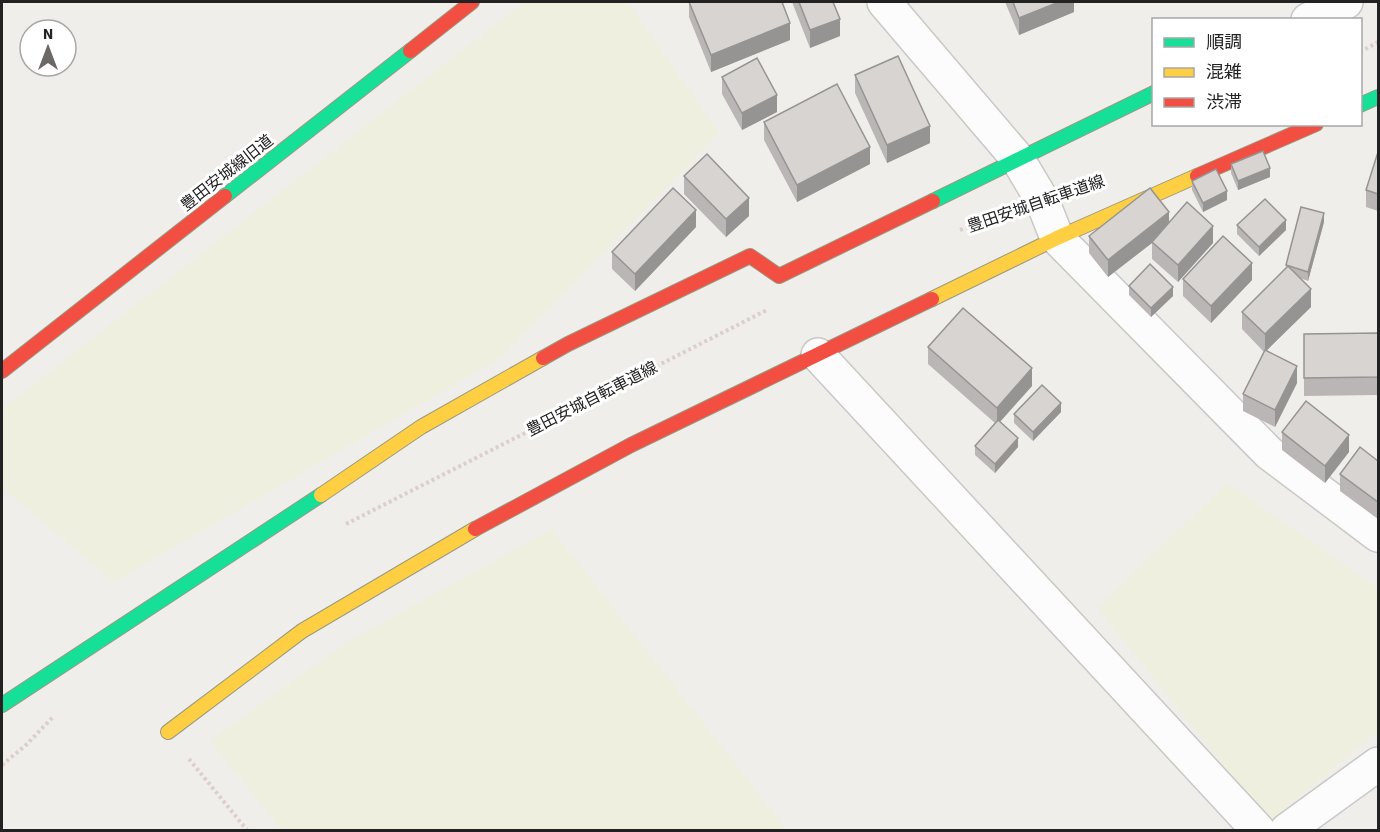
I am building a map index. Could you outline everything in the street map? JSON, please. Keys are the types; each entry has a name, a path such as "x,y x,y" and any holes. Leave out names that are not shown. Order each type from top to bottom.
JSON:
{"street":[{"name":"豊田安城線旧道","path":"2,371 472,2"},
{"path":"884,2 1017,158 1042,200 1057,238 1269,453 1378,535"},
{"path":"1312,18 1346,2"},
{"path":"2,705 422,427 568,344 750,256 779,276 1152,94"},
{"path":"1362,104 1378,97"},
{"path":"168,732 302,632 476,529 631,445 1057,238 1311,126"},
{"path":"818,355 1258,831"},
{"path":"1287,831 1378,764"}],"path":[{"path":"1362,51 1378,42"},
{"name":"豊田安城自転車道線","path":"951,233 1042,200"},
{"name":"豊田安城自転車道線","path":"338,528 777,305"},
{"path":"2,765 26,745 57,713"},
{"path":"168,732 247,831"}],"green space":[{"path":"524,2 628,2 719,133 502,357 114,582 2,488 2,409"},
{"path":"1227,483 1378,588 1378,732 1269,822 1097,608"},
{"path":"552,529 787,830 281,830 210,741 345,643"}],"building":[{"path":"689,2 782,2 790,23 711,55"},
{"path":"799,2 833,2 840,19 810,30"},
{"path":"1013,2 1059,2 1019,18"},
{"path":"898,56 930,126 887,145 855,75"},
{"path":"757,58 777,95 742,113 722,77"},
{"path":"837,84 870,147 797,185 764,122"},
{"path":"1263,151 1270,168 1238,181 1231,164"},
{"path":"1378,152 1378,194 1366,190"},
{"path":"707,154 749,198 726,219 684,176"},
{"path":"1216,169 1227,191 1203,203 1192,181"},
{"path":"673,188 696,210 635,274 612,252"},
{"path":"1150,188 1169,212 1108,260 1089,236"},
{"path":"1265,199 1286,220 1259,247 1237,225"},
{"path":"1187,202 1213,226 1178,265 1152,242"},
{"path":"1301,207 1324,213 1308,272 1286,265"},
{"path":"1223,236 1252,263 1211,306 1183,279"},
{"path":"1150,264 1173,287 1151,308 1129,286"},
{"path":"1288,266 1311,289 1265,334 1242,312"},
{"path":"963,308 1032,368 997,408 928,347"},
{"path":"1378,333 1378,377 1304,378 1304,334"},
{"path":"1265,350 1297,366 1275,410 1243,394"},
{"path":"1042,385 1061,403 1033,432 1014,414"},
{"path":"1306,401 1349,435 1325,466 1282,432"},
{"path":"998,420 1018,438 995,464 975,446"},
{"path":"1360,447 1378,461 1378,502 1340,474"}],"traffic: fast":[{"path":"225,196 410,51"},
{"path":"933,201 1152,94"},
{"path":"1362,104 1378,97"},
{"path":"2,705 321,495"}],"traffic: slow":[{"path":"932,299 1057,238 1197,176"},
{"path":"321,495 421,427 543,358"},
{"path":"168,732 302,631 475,529"}],"traffic: jam":[{"path":"410,51 472,2"},
{"path":"1197,176 1311,126"},
{"path":"2,371 225,196"},
{"path":"543,358 750,256 779,276 933,201"},
{"path":"475,529 631,445 932,299"}]}
